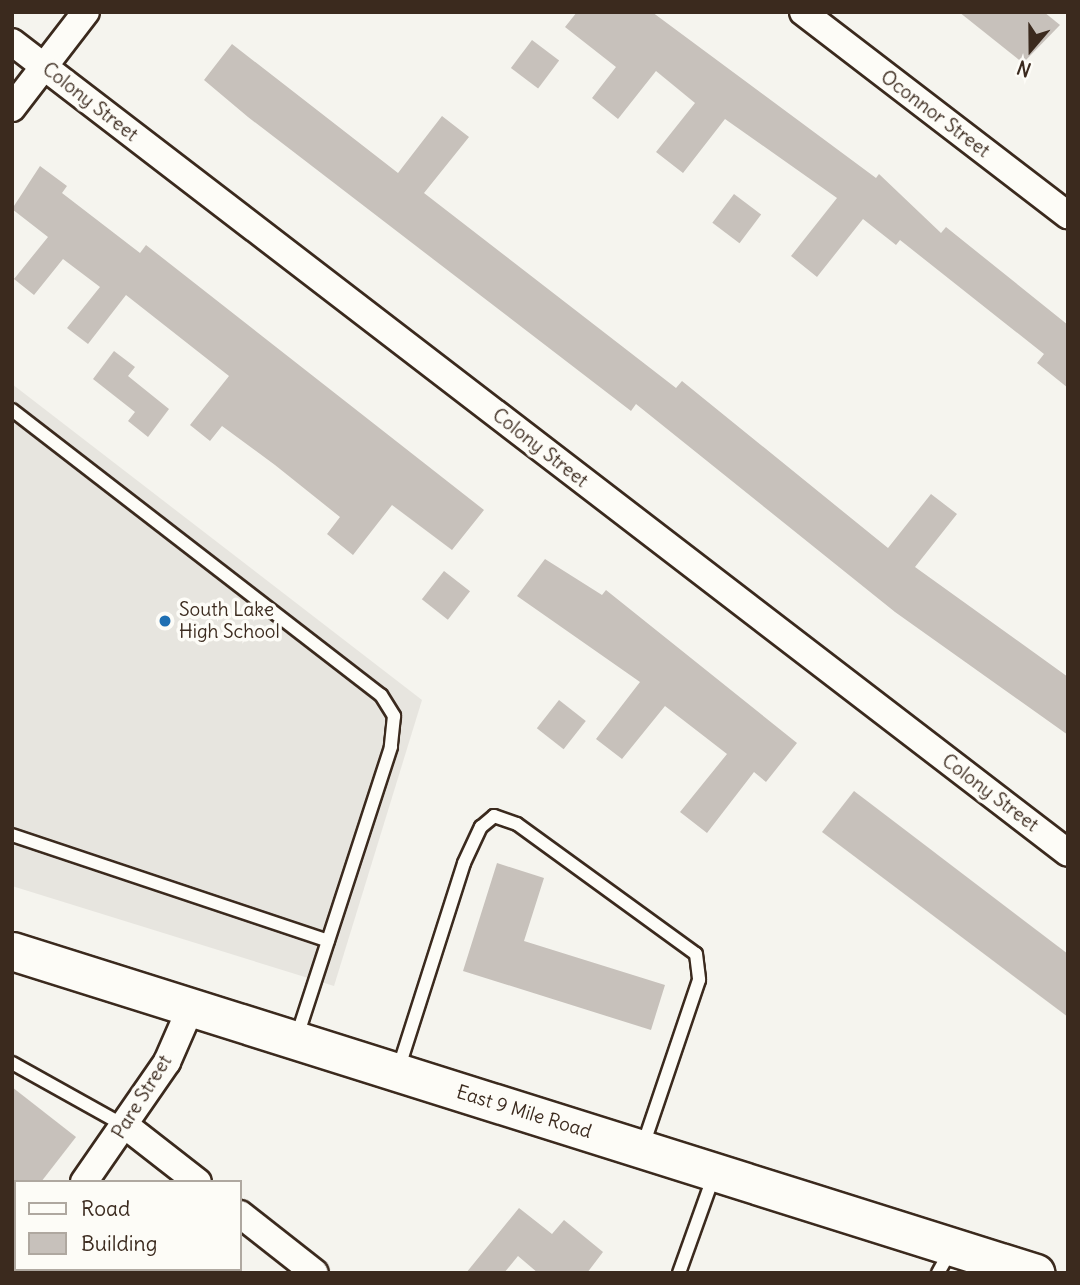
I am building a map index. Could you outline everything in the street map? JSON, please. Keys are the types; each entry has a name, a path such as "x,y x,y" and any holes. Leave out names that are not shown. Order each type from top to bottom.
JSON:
{"main road":[{"name":"East 9 Mile Road","path":"12,951 715,1172 945,1260 1036,1273"}],"street":[{"path":"12,108 86,12"},
{"name":"Oconnor Street","path":"803,12 1068,215"},
{"name":"Colony Street","path":"12,42 1068,853"},
{"name":"Pare Street","path":"86,1180 126,1126 167,1062 191,1007"},
{"path":"126,1126 195,1180"},
{"path":"242,1216 315,1273"}],"lane":[{"path":"12,410 381,695 394,716 391,747 295,1040"},
{"path":"397,1072 481,827 494,816 517,824 696,954 699,980 641,1149"},
{"path":"12,835 328,940"},
{"path":"12,1063 126,1126"},
{"path":"679,1273 715,1172"}],"shaded area":[{"name":"South Lake High School","path":"12,384 422,700 334,986 12,886"}],"building":[{"path":"577,12 652,12 876,178 879,174 941,233 946,227 1068,325 1068,388 1037,363 1044,354 900,240 896,245 863,219 817,277 791,256 837,198 725,119 683,173 656,152 695,103 656,71 618,119 592,98 616,67 565,27"},
{"path":"959,12 1044,12 1060,25 1023,63"},
{"path":"532,40 559,60 538,88 511,68"},
{"path":"232,44 398,173 442,116 469,137 424,193 676,388 682,381 888,548 931,494 957,514 915,567 1068,677 1068,735 895,612 636,404 631,411 248,117 204,80"},
{"path":"40,166 67,186 62,193 140,253 146,245 484,510 452,550 392,505 353,555 327,534 340,517 275,465 222,426 210,441 190,425 229,376 126,295 88,344 67,328 100,287 63,259 34,295 14,279 48,237 12,209"},
{"path":"734,194 761,214 739,243 712,223"},
{"path":"114,351 135,367 128,376 169,409 148,437 128,421 135,412 93,379"},
{"path":"545,559 602,595 606,590 797,743 766,782 754,772 707,833 680,812 727,754 665,706 622,759 596,739 640,682 517,596"},
{"path":"444,571 470,591 448,620 422,599"},
{"path":"559,700 586,721 564,749 537,728"},
{"path":"854,791 1068,954 1068,1017 822,832"},
{"path":"497,863 544,878 524,941 665,985 651,1030 463,971"},
{"path":"12,1087 76,1137 43,1180 12,1182"},
{"path":"519,1208 552,1234 564,1220 603,1252 587,1273 538,1273 518,1256 504,1273 466,1273"}],"place":[{"name":"South Lake High School","path":"165,621"}]}
